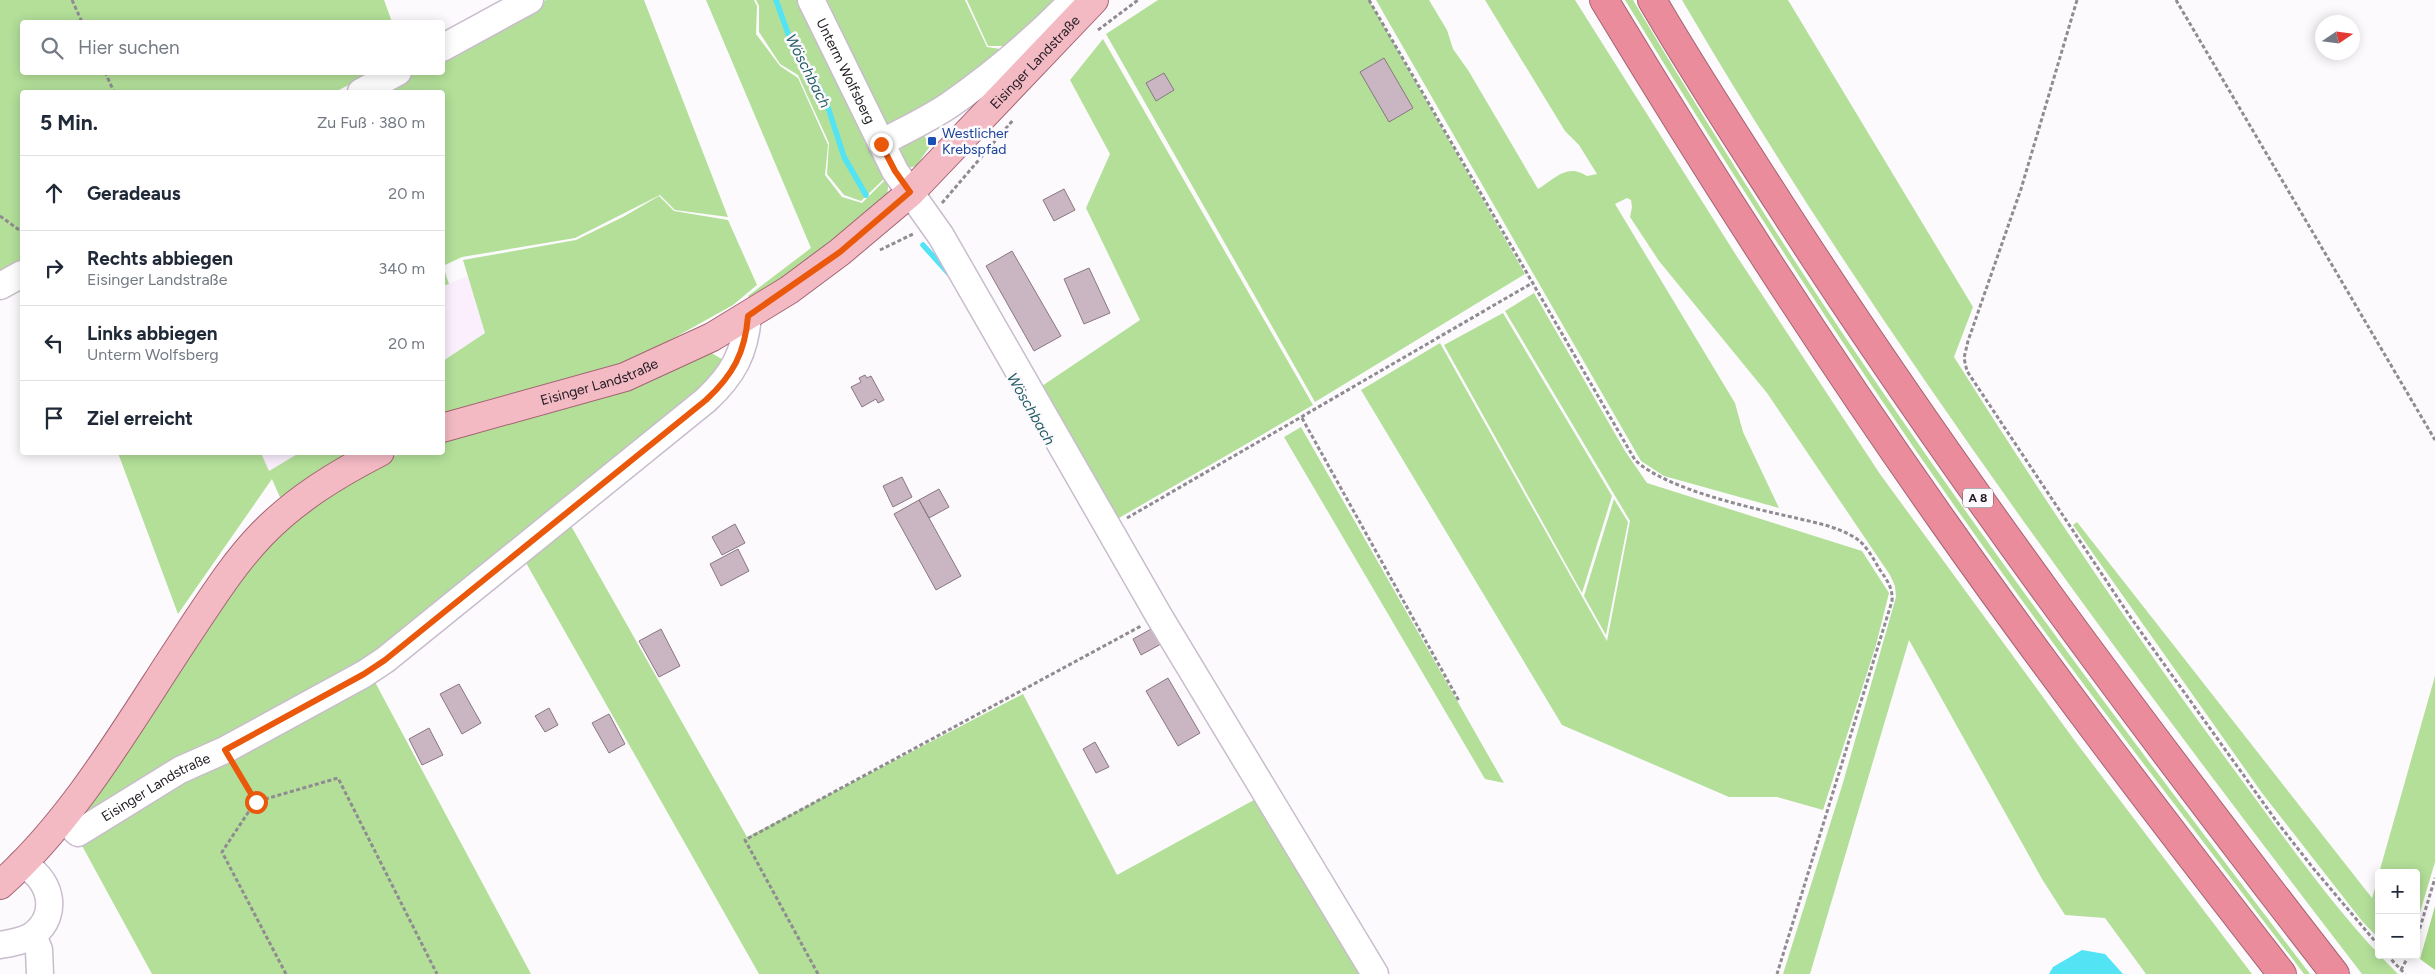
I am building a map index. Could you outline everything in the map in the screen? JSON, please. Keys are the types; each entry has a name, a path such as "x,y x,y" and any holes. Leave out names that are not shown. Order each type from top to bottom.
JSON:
{"highway":[{"path":"1604,0 1765,257 1942,520 2146,798 2282,974"},
{"name":"A 8","path":"1652,0 1814,258 1971,488 2060,613 2181,776 2335,974"}],"main road":[{"name":"Eisinger Landstraße","path":"445,427 624,376 703,341 748,316 840,252 910,192 1094,0"},
{"path":"0,885 63,819 226,576 262,534 300,500 346,469 374,455"}],"street":[{"path":"445,46 530,0"},
{"name":"Unterm Wolfsberg","path":"811,0 895,171 941,236 1159,616 1376,974"},
{"name":"Eisinger Landstraße","path":"881,144 946,107 973,88 1043,30 1072,0"},
{"path":"365,90 392,75"},
{"path":"0,286 20,275"},
{"name":"Eisinger Landstraße","path":"63,819 78,833 180,770 231,759 385,660 706,400 724,382 733,369 743,346 748,316"},
{"path":"0,945 33,935 49,916 49,891 41,877 33,869 21,864"},
{"path":"33,935 39,950 40,974"}],"path":[{"path":"72,0 81,20"},
{"path":"1094,34 1138,0"},
{"path":"1369,0 1534,282 1629,451 1642,467 1659,478 1677,485 1844,532 1859,540 1867,549 1889,583 1893,594 1892,601 1777,974"},
{"path":"2077,0 2021,189 1968,341 1964,358 1967,371 2136,625 2277,822 2318,875 2375,941"},
{"path":"2176,0 2435,440"},
{"path":"106,75 113,90"},
{"path":"929,219 1017,116"},
{"path":"0,216 20,231"},
{"path":"1109,528 1534,282"},
{"path":"1302,418 1459,701"},
{"path":"818,974 745,840 1159,616"},
{"path":"231,759 256,802"},
{"path":"286,974 222,852 256,802 338,778 438,974"},
{"path":"2420,928 2435,878"},
{"path":"2391,959 2405,974"},
{"path":"2401,970 2408,959"}],"shaded area":[{"path":"468,276 485,333 445,360 445,285"},
{"path":"262,455 296,455 269,471"}],"green space":[{"path":"0,0 384,0 391,20 20,20 20,75 368,75 339,90 20,90 20,263 0,274"},
{"path":"546,0 644,0 728,217 675,210 660,195 575,238 462,257 445,265 445,90 381,90 409,75 445,75 445,55"},
{"path":"706,0 754,0 757,6 756,34 780,66 798,78 828,145 825,175 842,197 862,203 889,176 887,198 753,304 748,296 811,248"},
{"path":"756,0 800,0 887,176 861,201 844,195 827,174 829,143 798,75 780,64 759,32 759,6"},
{"path":"820,0 965,0 987,47 1007,50 891,132 880,123"},
{"path":"967,0 1056,0 1012,46 988,46"},
{"path":"1158,0 1369,0 1525,274 1315,402 1106,34"},
{"path":"1376,0 1429,0 1447,30 1453,49 1468,70 1538,189 1567,172 1580,172 1587,176 1597,174 1579,145 1565,131 1485,0 1575,0 1736,255 1880,474 2075,741 2252,974 2146,974 2105,918 2065,915 2042,879 1909,640 1810,974 1783,974 1842,786 1896,597 1895,586 1890,575 1767,393 1659,261 1630,217 1631,200 1627,198 1615,204 1735,403 1743,432 1779,508 1664,476 1641,461"},
{"path":"1625,0 1633,0 1727,155 1792,257 1943,479 2098,694 2310,974 2304,974 2143,763 2063,657 1938,482 1800,278 1711,140"},
{"path":"1682,0 1788,0 1973,307 1954,357 2022,464 2164,673 2315,879 2375,951 2375,959 2383,959 2398,974 2362,974 2182,737 2007,498 1922,376 1839,252 1759,127"},
{"path":"1103,39 1313,405 1119,518 1113,516 1039,388 1140,320 1086,208 1110,154 1070,80"},
{"path":"922,133 931,145 916,166 908,168 898,151"},
{"path":"659,196 674,211 728,220 757,285 733,305 638,358 445,412 445,360 485,333 463,260 576,240 623,217"},
{"path":"445,272 449,284 445,285"},
{"path":"1534,293 1625,451 1647,483 1862,551 1889,593 1876,645 1823,810 1777,797 1729,797 1562,725 1361,390 1440,343 1607,641 1630,521 1505,311"},
{"path":"1503,313 1612,496 1582,593 1444,345"},
{"path":"708,351 727,362 729,368 368,669 531,974 152,974 74,831 237,582 269,542 348,479 397,455 445,455 445,436"},
{"path":"1301,427 1504,783 1485,779 1284,437"},
{"path":"119,455 262,455 269,471 296,455 345,455 282,502 272,479 178,614"},
{"path":"1614,499 1628,522 1606,635 1584,596"},
{"path":"566,517 747,837 1023,694 1117,875 1263,795 1369,974 759,974 521,554"},
{"path":"2077,522 2372,898 2375,888 2375,935 2362,921 2262,793 2073,525"},
{"path":"2435,676 2435,862 2420,913 2420,869 2380,869"},
{"path":"2435,906 2435,970 2420,959"}],"water":[{"path":"2082,950 2105,954 2123,974 2049,974 2053,967"}],"building":[{"path":"1384,58 1413,108 1389,122 1360,72"},
{"path":"1164,73 1174,90 1156,101 1146,83"},
{"path":"1064,189 1075,210 1054,221 1043,200"},
{"path":"1012,251 1061,336 1034,351 986,266"},
{"path":"1089,268 1110,313 1084,324 1064,279"},
{"path":"865,375 867,378 871,376 884,400 878,403 876,399 862,407 851,387 861,382 859,378"},
{"path":"902,477 912,497 893,507 883,486"},
{"path":"939,489 949,507 929,518 919,500"},
{"path":"919,500 961,576 936,590 894,514"},
{"path":"735,524 745,543 722,555 712,537"},
{"path":"738,549 749,571 721,586 710,564"},
{"path":"1153,628 1161,644 1141,655 1133,639"},
{"path":"661,629 680,666 659,677 639,641"},
{"path":"1168,678 1200,733 1178,746 1146,691"},
{"path":"459,684 481,723 462,734 440,694"},
{"path":"549,708 558,725 545,732 535,716"},
{"path":"609,714 625,744 609,753 592,723"},
{"path":"429,728 443,755 422,765 409,739"},
{"path":"1095,742 1109,767 1096,773 1083,749"}],"waterway":[{"name":"Wöschbach","path":"776,0 790,39 825,98 844,157 866,195"},
{"name":"Wöschbach","path":"923,245 950,275"}],"place":[{"name":"Westlicher Krebspfad","path":"932,141"}],"route":[{"path":"256,802 225,750 364,674 385,660 706,400 724,382 733,369 743,346 748,316 789,290 840,252 910,192 895,171 881,144"}]}
